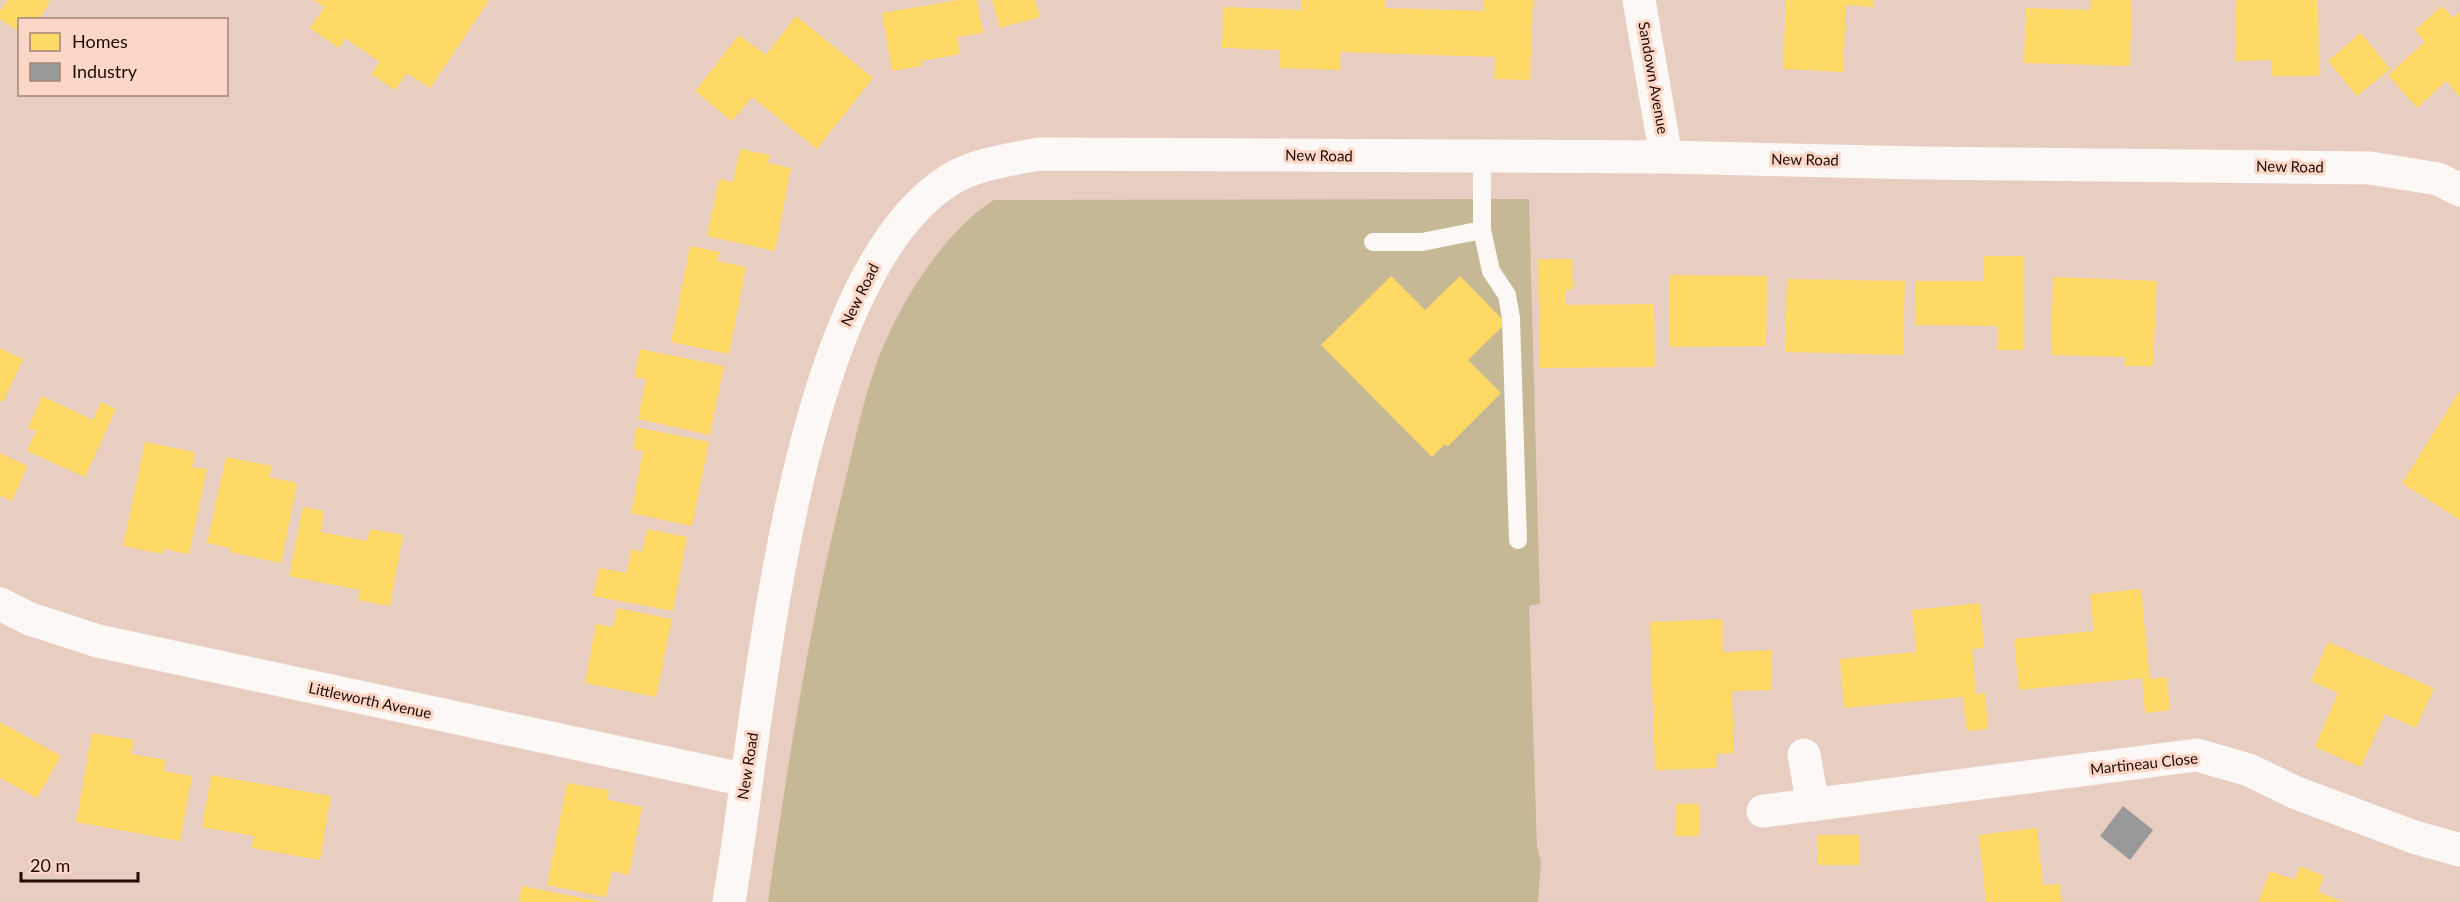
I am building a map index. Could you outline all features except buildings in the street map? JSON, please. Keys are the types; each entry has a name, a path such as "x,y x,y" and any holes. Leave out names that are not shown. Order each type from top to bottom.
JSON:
{"street":[{"name":"Sandown Avenue","path":"1639,0 1666,157"},
{"name":"New Road","path":"729,902 746,780 790,517 824,384 842,330 886,245 913,209 949,180 995,162 1039,154 1482,158 1666,157 1920,163 2370,168 2438,179 2460,190"},
{"name":"Littleworth Avenue","path":"0,604 30,619 98,641 746,780"},
{"path":"1804,755 1813,805"},
{"name":"Martineau Close","path":"1763,811 2198,755 2249,770 2294,792 2414,837 2460,850"}],"lane":[{"path":"1482,158 1482,230 1491,271 1507,296 1511,318 1518,540"},
{"path":"1373,242 1422,242 1482,230"}],"shaded area":[{"path":"1529,199 1540,604 1529,606 1537,847 1541,862 1538,902 768,902 792,744 821,586 870,382 894,323 922,275 956,232 975,214 994,200"}]}
